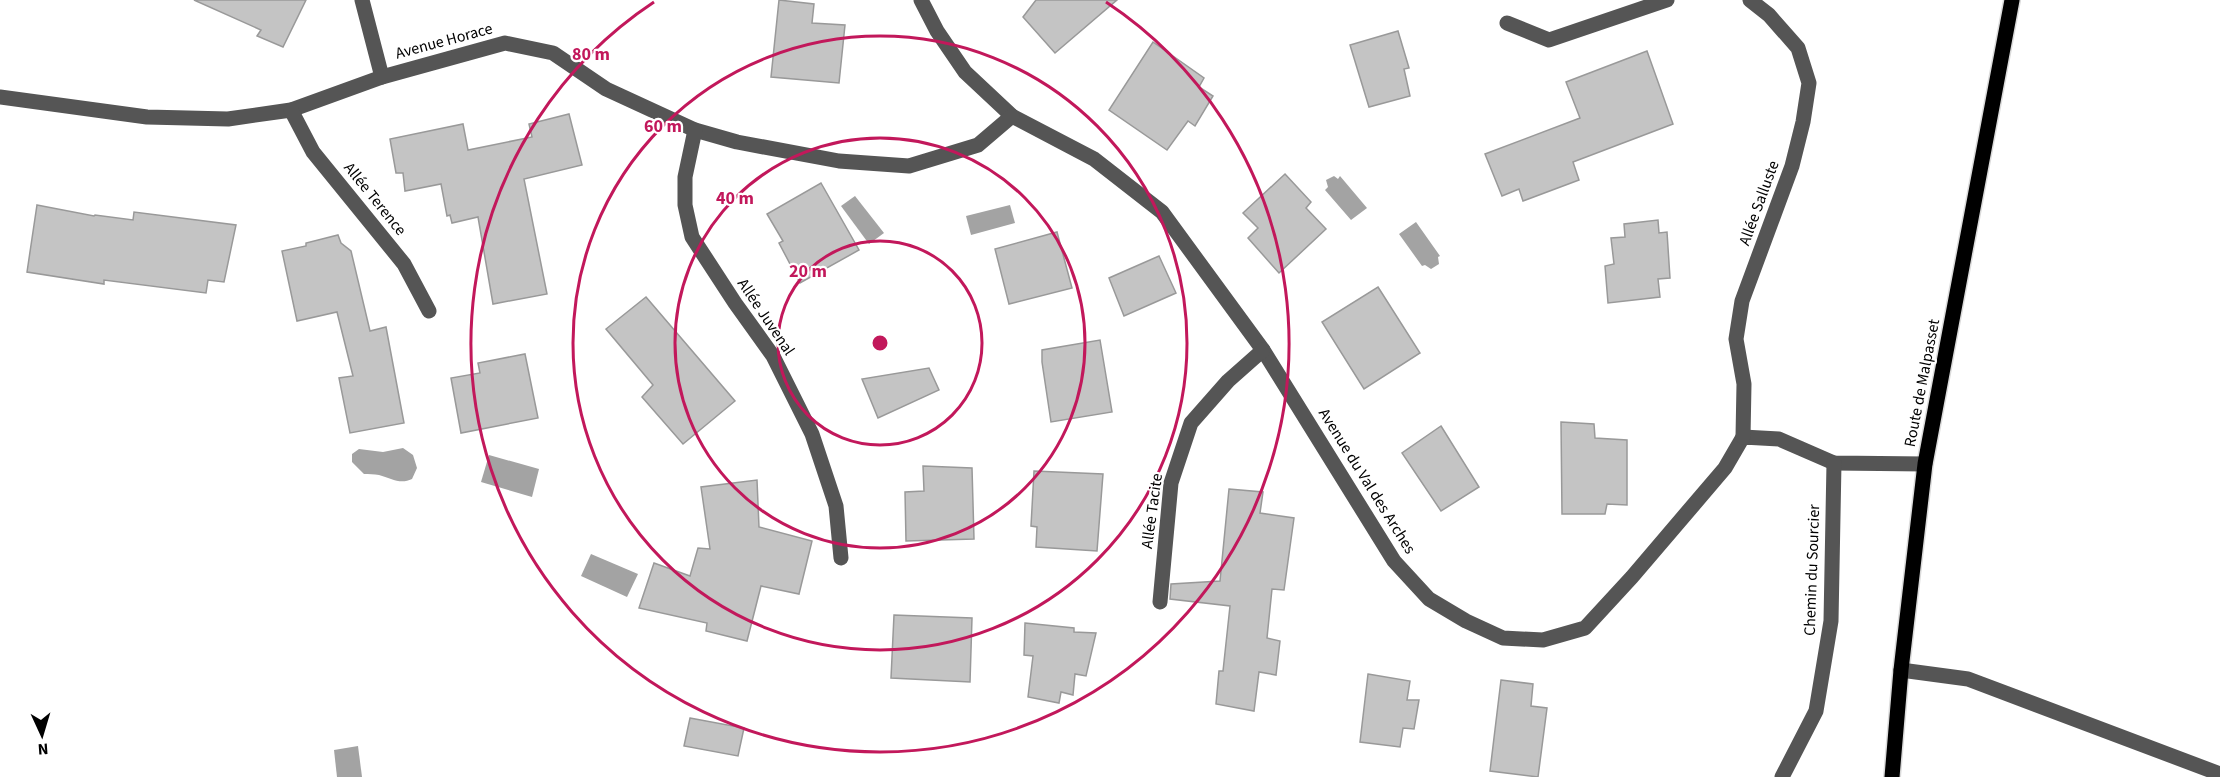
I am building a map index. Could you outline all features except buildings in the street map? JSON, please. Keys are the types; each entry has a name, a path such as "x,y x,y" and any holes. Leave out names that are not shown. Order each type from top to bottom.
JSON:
{"main road":[{"name":"Route de Malpasset","path":"1892,777 1900,670 1925,464 2012,0"}],"street":[{"path":"362,0 382,76"},
{"name":"Avenue du Val des Arches","path":"921,0 937,32 965,72 1012,116 1094,159 1162,212 1263,350 1394,561 1429,599 1466,621 1503,638 1543,640 1585,628 1725,468 1743,437"},
{"path":"1507,23 1549,40 1667,0"},
{"name":"Allée Salluste","path":"1743,437 1744,384 1736,339 1742,301 1792,166 1803,122 1809,83 1798,48 1769,15 1750,0"},
{"name":"Avenue Horace","path":"0,97 147,117 228,119 291,110 382,76 506,43 553,53 606,89 695,130 737,142 839,161 909,166 978,145 1012,116"},
{"name":"Allée Terence","path":"291,110 314,152 404,264 429,311"},
{"name":"Allée Juvenal","path":"695,130 686,177 685,205 692,237 773,356 812,434 836,506 841,558"},
{"name":"Allée Tacite","path":"1160,602 1171,483 1191,423 1228,381 1263,350"},
{"path":"1743,437 1779,439 1834,463 1925,464"},
{"name":"Chemin du Sourcier","path":"1782,777 1816,711 1829,632 1834,463"},
{"path":"1900,670 1968,679 2220,774"}],"shaded area":[{"path":"1334,176 1338,179 1340,176 1367,208 1351,220 1325,190 1328,187 1326,180"},
{"path":"855,196 884,233 869,244 841,206"},
{"path":"1010,205 1015,223 971,235 966,216"},
{"path":"1416,222 1440,256 1438,257 1439,264 1431,269 1425,265 1422,266 1399,234"},
{"path":"403,448 413,455 417,468 412,479 408,481 364,474 352,462 352,454 359,449 383,452"},
{"path":"489,455 539,469 532,497 481,482"},
{"path":"591,554 638,574 627,597 581,576"},
{"path":"358,746 362,777 337,777 334,750"}]}
